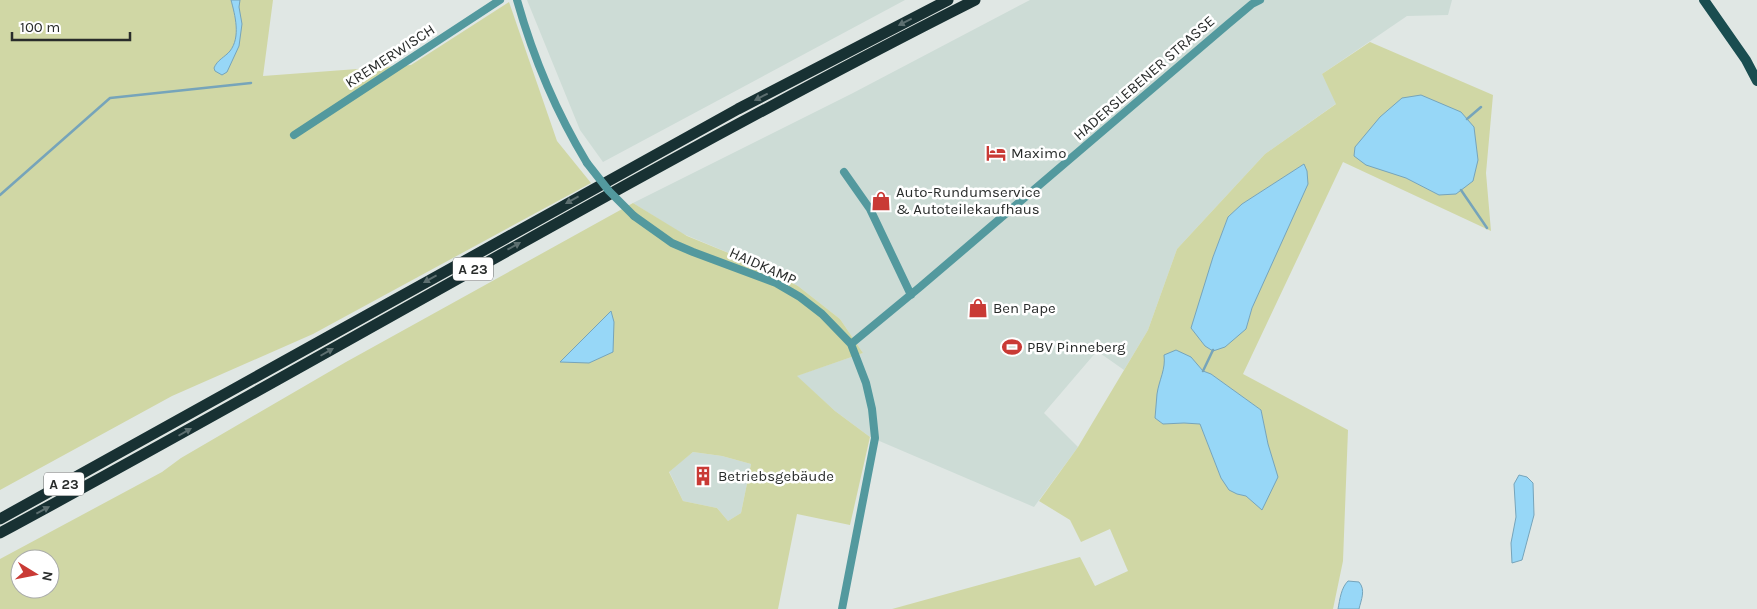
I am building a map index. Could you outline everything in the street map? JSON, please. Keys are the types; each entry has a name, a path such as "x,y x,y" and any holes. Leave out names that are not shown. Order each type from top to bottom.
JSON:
{"highway":[{"name":"A 23","path":"0,519 730,113 948,0"},
{"name":"A 23","path":"0,533 134,461 467,272 748,118 975,0"}],"main road":[{"path":"1704,0 1746,60 1757,81"}],"street":[{"name":"KREMERWISCH","path":"294,135 500,0"},
{"name":"HAIDKAMP","path":"516,0 526,33 546,84 569,133 587,163 609,191 634,216 672,242 776,284 800,297 822,314 851,344 866,383 876,438 842,609"},
{"name":"HADERSLEBENER STRASSE","path":"851,344 911,295 1227,24 1260,0"},
{"path":"844,172 870,209 911,295"}],"shaded area":[{"path":"527,0 905,0 603,162 580,130"},
{"path":"1030,0 1452,0 1448,15 1407,16 1322,74 1337,103 1265,154 1177,249 1148,330 1124,370 1097,351 1044,413 1078,447 1034,507 870,437 835,411 796,376 863,353 840,319 798,286 753,263 681,233 633,203 853,93"},
{"path":"693,452 722,456 751,464 741,513 728,521 717,508 683,501 669,471"}],"green space":[{"path":"0,0 273,0 263,76 411,65 509,2 557,141 591,183 313,334 172,396 0,490"},
{"path":"1370,42 1493,95 1486,173 1491,231 1343,162 1243,374 1348,430 1343,561 1333,609 892,609 1080,557 1095,586 1128,571 1110,529 1081,542 1070,520 1039,501 1078,447 1148,330 1177,249 1265,154 1336,104 1322,74","holes":["1367,135 1476,144 1478,160 1439,195 1406,178 1355,147","1304,164 1246,329 1203,291 1228,217 1242,204","1191,358 1203,371 1211,374 1261,410 1268,444 1263,510 1246,496 1237,494 1221,478 1200,424 1163,424 1155,418 1157,398 1166,366"]},
{"path":"633,203 687,236 753,263 798,286 840,319 863,353 797,376 835,411 870,437 850,525 797,514 778,609 0,609 0,559 10,554 10,599 60,599 60,549 19,549 162,472 181,458 346,362","holes":["693,452 722,456 751,464 741,513 728,521 717,508 683,501 669,472"]}],"water":[{"path":"231,0 240,0 239,7 242,24 239,46 227,72 222,75 215,71 214,68 230,51 236,33"},
{"path":"1421,95 1461,112 1474,127 1478,160 1473,181 1456,194 1439,195 1406,178 1366,165 1354,156 1355,147 1380,117 1402,98"},
{"path":"1304,164 1307,171 1308,184 1252,308 1246,329 1225,347 1213,351 1205,346 1191,328 1213,257 1228,217 1242,204"},
{"path":"611,311 614,322 613,352 589,363 560,362"},
{"path":"1176,350 1191,357 1203,371 1211,374 1261,410 1268,444 1278,477 1262,510 1246,496 1229,490 1221,478 1200,424 1163,424 1155,418 1164,355"},
{"path":"1519,475 1527,477 1533,483 1534,515 1522,560 1512,563 1511,543 1516,517 1514,484"},
{"path":"1348,581 1359,582 1361,585 1362,595 1359,609 1338,609 1342,590"}],"waterway":[{"path":"0,195 110,98 251,83"},
{"path":"1467,119 1481,107"},
{"path":"1461,190 1487,228"},
{"path":"1203,371 1213,350"}],"place":[{"name":"Maximo","path":"996,153"},
{"name":"Auto-Rundumservice & Autoteilekaufhaus","path":"881,201"},
{"name":"Ben Pape","path":"978,308"},
{"name":"PBV Pinneberg","path":"1012,347"},
{"name":"Betriebsgebäude","path":"703,476"}]}
